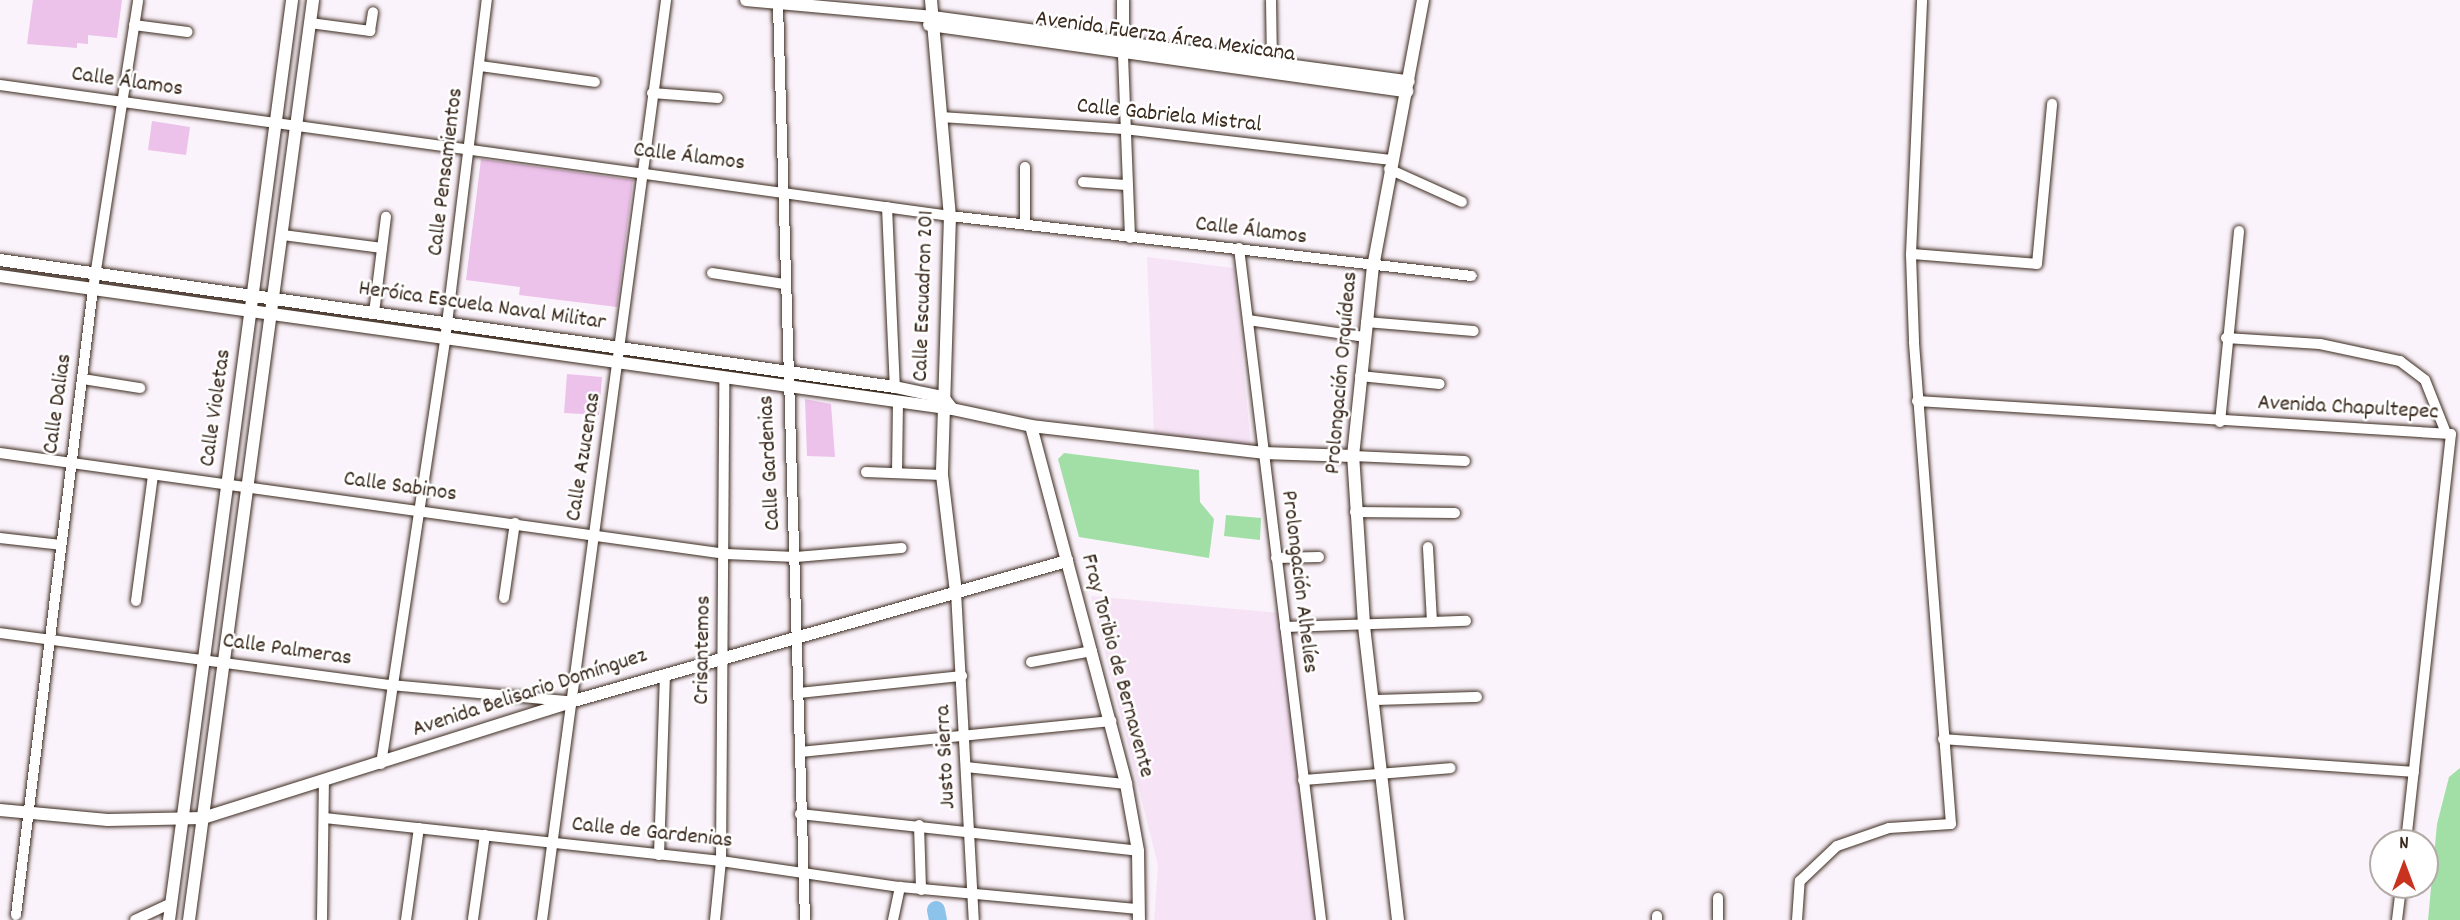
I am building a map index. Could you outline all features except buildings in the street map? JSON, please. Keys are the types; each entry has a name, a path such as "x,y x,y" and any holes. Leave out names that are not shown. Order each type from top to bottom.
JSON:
{"street":[{"name":"Calle Dalias","path":"16,915 95,273 138,0"},
{"name":"Calle Violetas","path":"169,920 201,658 253,312 292,0"},
{"name":"Calle Violetas","path":"189,920 313,0"},
{"name":"Calle Pensamientos","path":"381,764 390,685 445,340 487,0"},
{"name":"Calle Azucenas","path":"542,920 592,534 619,365 666,0"},
{"name":"Avenida Fuerza Área Mexicana","path":"746,0 929,21 1408,86"},
{"name":"Calle Escuadron 201","path":"932,0 929,21 950,216 943,397"},
{"path":"1123,0 1124,129 1130,237"},
{"path":"1271,0 1272,69"},
{"name":"Prolongación Orquídeas","path":"1398,920 1364,624 1353,456 1373,267 1390,164 1408,86 1423,0"},
{"path":"1797,920 1800,881 1837,846 1889,828 1951,824 1917,401 1911,254 1922,0"},
{"name":"Calle Gardenias","path":"778,5 786,370 796,557 800,814 805,920"},
{"path":"310,23 370,31 373,12"},
{"path":"134,25 188,32"},
{"path":"480,66 595,82"},
{"name":"Calle Álamos","path":"0,85 275,125 782,190 950,216 1239,248 1373,267 1472,276"},
{"path":"652,93 718,98"},
{"path":"1911,254 2037,264 2052,104"},
{"name":"Calle Gabriela Mistral","path":"941,117 1124,129 1390,164 1462,201"},
{"path":"1025,167 1025,225"},
{"path":"1083,182 1126,185"},
{"path":"887,207 895,387"},
{"path":"374,313 386,218"},
{"path":"2220,422 2226,338 2239,231"},
{"path":"283,234 382,248"},
{"name":"Prolongación Alhelíes","path":"1239,248 1321,920"},
{"name":"Heróica Escuela Naval Militar","path":"0,260 786,370 943,397"},
{"path":"712,273 784,284"},
{"name":"Heróica Escuela Naval Militar","path":"0,276 948,410 1031,426 1262,453 1353,456"},
{"path":"1248,320 1364,337"},
{"path":"1366,322 1474,331"},
{"path":"2226,338 2320,344 2400,361 2424,380 2445,433"},
{"path":"1360,376 1440,384"},
{"path":"83,379 140,388"},
{"name":"Crisantemos","path":"715,920 721,861 722,657 726,554 723,380"},
{"path":"943,397 948,410"},
{"name":"Avenida Chapultepec","path":"1917,401 2220,422 2451,434 2408,829"},
{"path":"897,473 898,405"},
{"name":"Calle Escuadron 201","path":"948,410 942,475 956,592"},
{"name":"Fray Toribio de Bernavente","path":"1031,426 1126,784 1138,851 1139,914"},
{"name":"Calle Sabinos","path":"0,453 726,554 796,557 902,548"},
{"path":"1353,456 1465,461"},
{"path":"866,472 942,475"},
{"path":"136,601 153,475"},
{"path":"1355,512 1455,513"},
{"path":"504,598 514,523"},
{"path":"0,538 61,545"},
{"path":"1428,547 1433,622"},
{"path":"1276,558 1319,557"},
{"name":"Avenida Belisario Domínguez","path":"0,810 27,814 180,821 203,818 324,779 381,764 570,702 722,657 798,640 1067,561"},
{"name":"Justo Sierra","path":"956,592 974,920"},
{"path":"1285,627 1466,621"},
{"name":"Calle Palmeras","path":"0,633 390,685 570,702"},
{"path":"1031,662 1092,651"},
{"path":"659,855 665,674"},
{"path":"799,693 962,676"},
{"path":"1373,700 1478,697"},
{"path":"800,752 1111,721"},
{"path":"1943,739 2414,772"},
{"path":"966,767 1126,784"},
{"path":"1303,780 1451,768"},
{"path":"322,920 324,779"},
{"path":"800,814 1138,851"},
{"name":"Calle de Gardenias","path":"325,818 721,861 921,890 1139,914"},
{"path":"919,825 921,890"},
{"path":"406,920 419,828"},
{"path":"473,919 485,835"},
{"path":"893,920 900,887"},
{"path":"1718,898 1718,920"},
{"path":"2397,920 2399,899"},
{"path":"135,920 171,903"}],"shaded area":[{"path":"1147,257 1234,268 1251,447 1154,435"},
{"path":"1091,596 1279,613 1319,920 1154,920 1158,866"}],"green space":[{"path":"1064,453 1199,470 1200,502 1214,519 1209,558 1079,537 1058,459"},
{"path":"1226,515 1261,518 1260,540 1224,536"},
{"path":"2460,768 2460,920 2428,920 2430,899 2439,899 2439,829 2437,829 2449,777"}],"waterway":[{"path":"936,910 938,920"}]}
